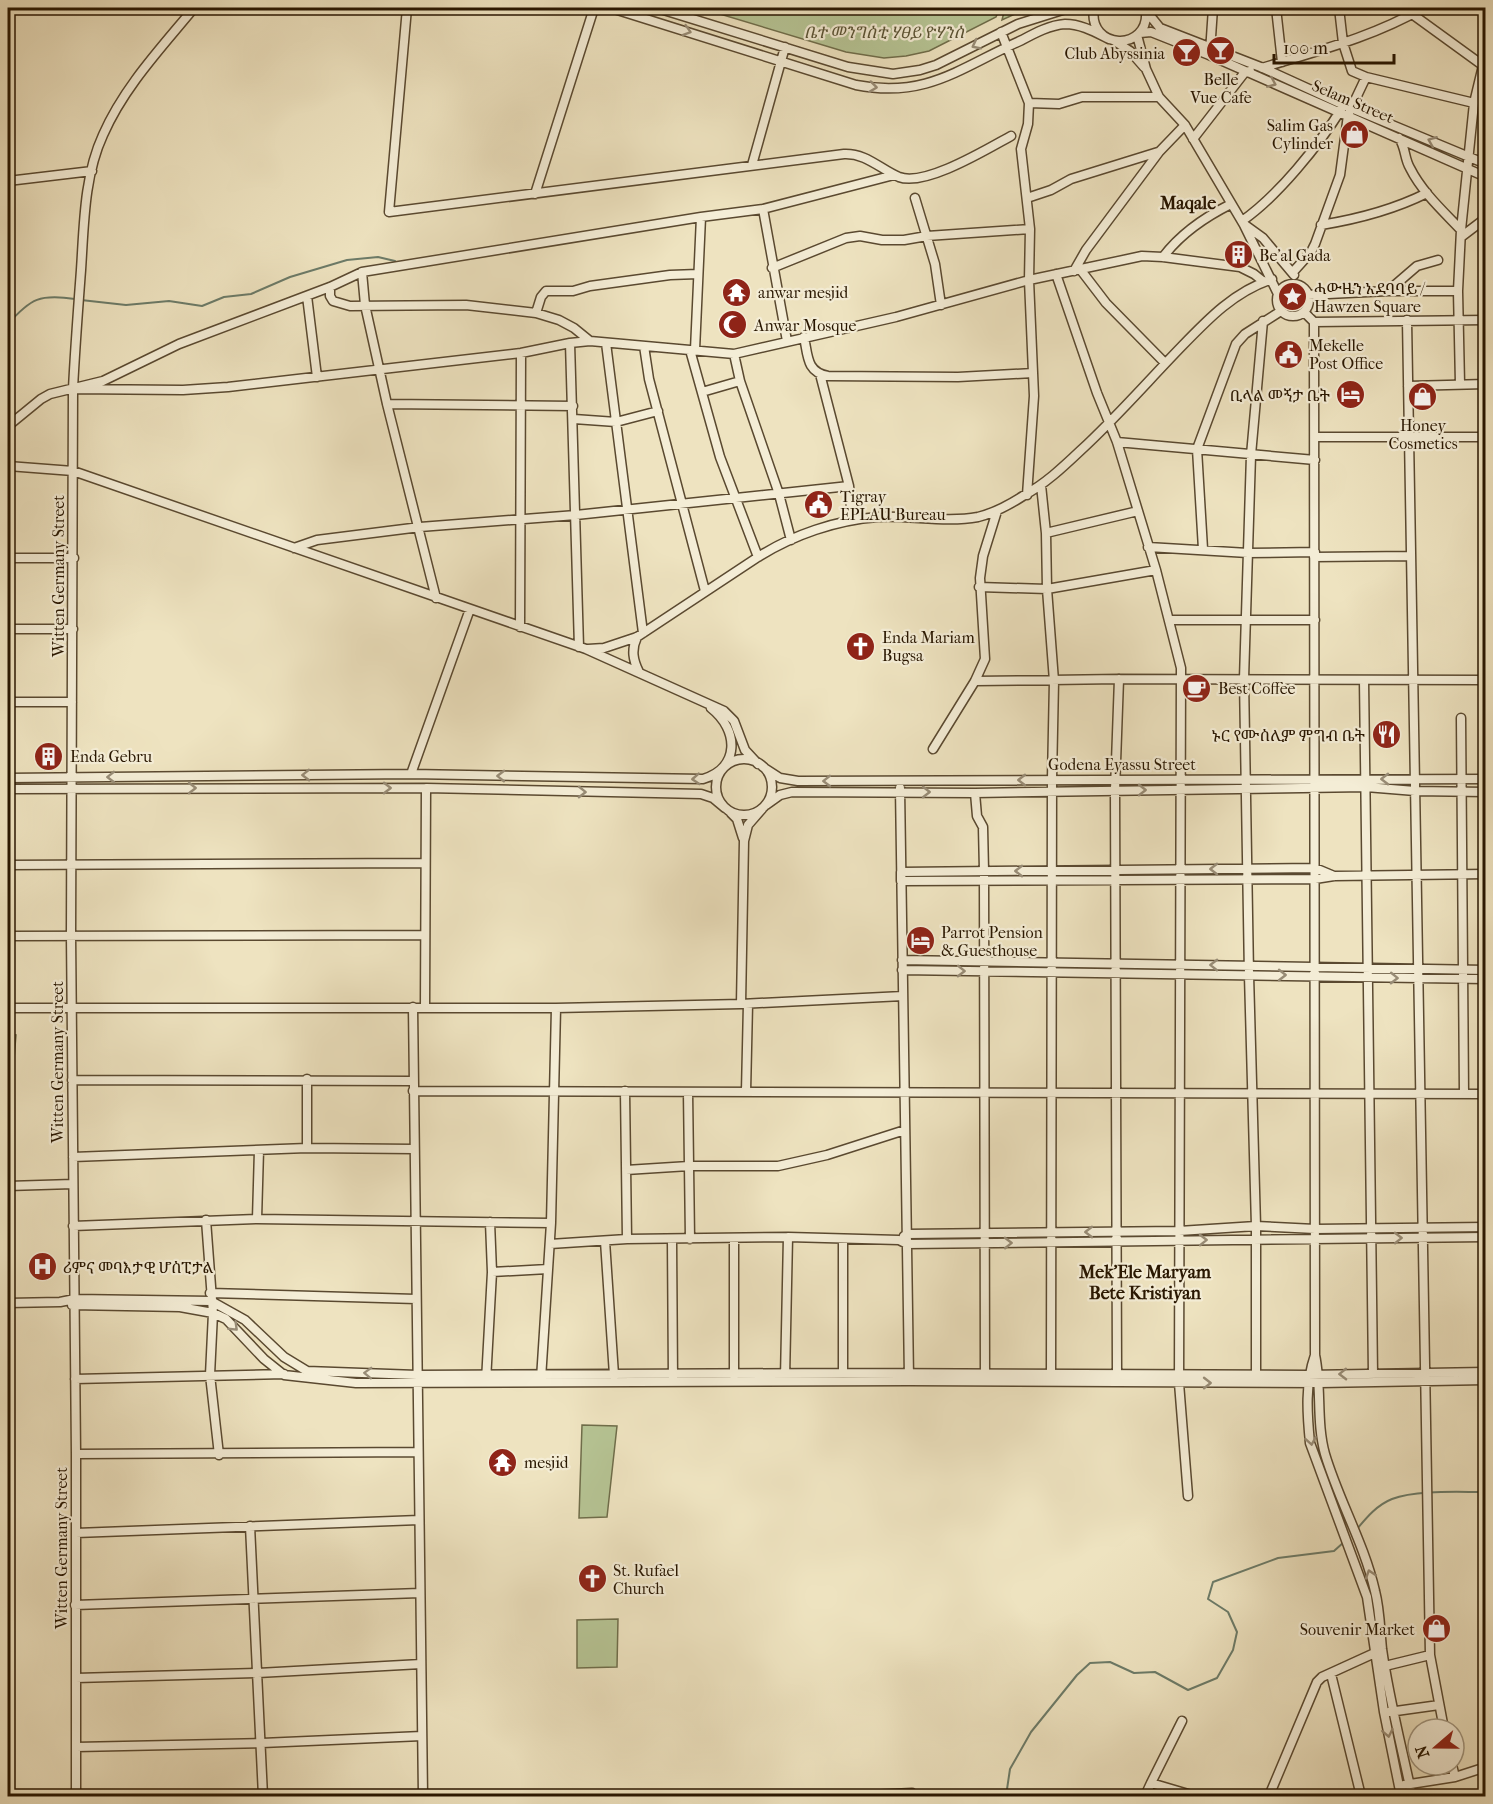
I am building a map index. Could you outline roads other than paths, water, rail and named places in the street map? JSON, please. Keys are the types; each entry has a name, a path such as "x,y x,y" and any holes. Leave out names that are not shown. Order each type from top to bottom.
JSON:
{"street":[{"name":"Witten Germany Street","path":"76,1797 76,1454 71,935 73,389 76,327 86,206 92,171 102,136 129,89 194,8"},
{"path":"407,8 389,212 853,154 860,155 894,175 914,179 947,169 1011,136"},
{"path":"535,194 594,8"},
{"path":"611,8 637,11 856,85 899,89 942,79 1008,46 1064,24 1079,25 1111,40 1130,51 1146,69"},
{"path":"657,8 848,67 901,74 936,65 1035,18 1069,8"},
{"path":"1094,8 1096,27 1111,40 1125,41 1138,34 1145,23 1146,10"},
{"path":"1146,10 1160,28 1210,52 1213,8"},
{"path":"1276,8 1282,62"},
{"path":"1339,8 1343,43 1352,71 1366,77 1474,103"},
{"path":"1193,139 1245,72 1343,43 1397,23 1423,8"},
{"path":"1412,14 1484,67"},
{"name":"Selam Street","path":"1138,34 1151,32 1263,68 1399,138 1485,177"},
{"path":"1001,33 1029,103 1028,124 1021,149 1030,229 1029,280 1034,396 1027,495"},
{"path":"1138,34 1146,69 1159,97 1185,125 1243,223 1268,281 1278,294"},
{"path":"752,165 785,47"},
{"name":"Selam Street","path":"1210,52 1245,72 1485,164"},
{"path":"1460,384 1458,291 1461,234 1474,103 1484,67 1485,53"},
{"path":"1243,223 1275,193 1305,159 1346,110 1366,77"},
{"path":"1029,103 1059,104 1082,97 1159,97"},
{"path":"1293,272 1311,252 1340,175 1346,110"},
{"path":"1077,270 1086,250 1159,152 1185,125"},
{"path":"1399,138 1405,147 1409,167 1461,234"},
{"path":"1027,198 1052,190 1071,179 1159,152"},
{"path":"8,181 92,171"},
{"path":"8,426 50,394 103,381 179,344 330,287 362,272 763,209 894,175"},
{"path":"1321,225 1378,213 1427,193"},
{"path":"915,198 935,264 941,305"},
{"path":"1163,257 1170,247 1199,222 1232,204"},
{"path":"763,209 787,340"},
{"path":"701,217 693,350 720,457 758,557"},
{"path":"1461,234 1485,218"},
{"path":"1243,223 1263,238 1293,272 1298,284 1306,290 1309,301 1305,312"},
{"path":"772,268 846,238 860,236 882,240 904,240 927,236 1030,229"},
{"path":"73,389 183,390 521,353 590,341 734,354 787,340 896,317 1029,280 1142,256 1240,267 1268,281"},
{"path":"1388,291 1417,266 1438,260"},
{"path":"1077,270 1165,363"},
{"path":"362,272 365,305 387,404 420,527 436,598"},
{"path":"536,313 541,297 546,291 573,291 590,286 670,275 698,274"},
{"path":"1056,274 1097,393 1117,442 1156,570 1181,668 1179,1379 1188,1496"},
{"path":"583,648 604,648 640,635 758,557 791,540 852,519 880,517 964,519 997,511 1027,495 1110,423 1211,315 1237,295 1268,281"},
{"path":"1298,284 1287,285 1278,294 1277,304 1281,311 1291,316 1305,312"},
{"path":"330,287 330,296 333,301 350,306 466,304 536,313 559,320 590,341"},
{"path":"1308,295 1388,291 1458,291"},
{"path":"307,296 317,377"},
{"path":"1203,549 1197,449 1236,344 1245,334 1281,311"},
{"path":"1305,312 1314,322 1315,1355 1320,1379 1320,1422 1324,1453 1362,1547 1378,1602 1379,1651 1385,1666 1388,1712 1413,1797"},
{"path":"1407,320 1430,1655 1442,1717"},
{"path":"1314,322 1485,320"},
{"path":"1256,1379 1256,1226 1244,679 1251,455 1263,321"},
{"path":"804,337 813,370 828,376 958,377 1033,373"},
{"path":"570,343 583,648"},
{"path":"606,343 640,635 632,648 639,672"},
{"path":"644,346 649,379 705,591"},
{"path":"520,627 521,353"},
{"path":"734,354 740,381 779,494 791,540"},
{"path":"820,374 849,486 852,519"},
{"path":"702,392 740,381"},
{"path":"1408,386 1485,384"},
{"path":"387,404 573,406"},
{"path":"574,419 616,422 658,411"},
{"path":"1315,437 1485,436"},
{"path":"1117,442 1315,460"},
{"path":"8,466 73,471 583,648 730,715 738,729 745,750 769,777 772,788 764,807 748,825 744,841 746,1092"},
{"path":"1041,485 1046,533 1047,589 1054,681 1051,1378"},
{"path":"294,548 317,540 420,527 576,515 849,486"},
{"path":"933,749 975,681 985,659 979,587 983,556 997,511"},
{"path":"1046,533 1138,511"},
{"path":"1148,547 1411,556"},
{"path":"8,558 74,558"},
{"path":"979,587 1047,589 1156,570"},
{"path":"411,774 470,609"},
{"path":"1170,620 1315,620"},
{"path":"8,629 73,629"},
{"path":"1117,1375 1114,790 1119,679"},
{"path":"1364,680 1373,1374"},
{"path":"975,681 1485,680"},
{"path":"692,697 715,711 722,718 730,733 732,748 716,787 718,798 727,810 746,815 764,807"},
{"path":"8,702 72,702"},
{"path":"1461,718 1464,1094"},
{"path":"8,778 411,774 696,780 714,775 736,761 747,760 760,765"},
{"name":"Godena Eyassu Street","path":"760,765 775,776 792,781 1245,779 1366,783 1415,779 1485,779"},
{"path":"255,788 256,776"},
{"path":"553,777 553,792"},
{"path":"900,780 907,1234 903,1242 909,1378"},
{"name":"Godena Eyassu Street","path":"764,807 785,793 1245,789 1315,783"},
{"name":"Godena Eyassu Street","path":"1366,783 1415,791 1485,792"},
{"path":"8,789 426,788 701,794 713,798 737,819 744,841"},
{"path":"425,1007 426,788"},
{"path":"975,793 977,816 983,827 984,871 985,1378"},
{"path":"8,865 425,863"},
{"path":"901,876 984,871 1315,868 1334,876"},
{"path":"901,876 984,881 1315,879 1367,875 1485,874"},
{"path":"8,936 425,935"},
{"path":"902,960 984,962 1051,967 1463,974 1485,979"},
{"path":"902,970 984,971 1051,967"},
{"path":"1463,974 1485,970"},
{"path":"8,1008 556,1008 744,1004 903,996"},
{"path":"413,1007 423,1797"},
{"path":"541,1378 551,1223 552,1091 556,1008"},
{"path":"72,1080 413,1081"},
{"path":"307,1080 308,1148"},
{"path":"413,1091 1485,1094"},
{"path":"625,1091 627,1239"},
{"path":"688,1092 690,1239"},
{"path":"626,1170 689,1166 778,1166 827,1155 905,1130"},
{"path":"73,1157 308,1148 414,1149"},
{"path":"257,1219 259,1150"},
{"path":"8,1186 73,1184"},
{"path":"73,1226 257,1219 551,1223"},
{"path":"206,1220 213,1313 210,1375 219,1455"},
{"path":"486,1378 492,1272 490,1222"},
{"path":"907,1234 1179,1231 1256,1226 1315,1229 1485,1227"},
{"path":"550,1244 627,1239 788,1237 985,1243 1485,1237"},
{"path":"785,1378 788,1237"},
{"path":"734,1238 734,1375"},
{"path":"843,1239 843,1373"},
{"path":"672,1240 673,1379"},
{"path":"605,1241 614,1375"},
{"path":"492,1272 548,1269"},
{"path":"75,1303 211,1297 416,1299"},
{"path":"211,1297 245,1320 284,1357 307,1371"},
{"path":"8,1303 60,1302 180,1307 213,1313 226,1320 264,1359 284,1375 307,1371 417,1379"},
{"path":"1315,1355 1308,1379 1307,1417 1310,1443 1370,1607 1401,1797"},
{"path":"75,1378 284,1375 356,1383 486,1378 1320,1379 1425,1377 1485,1372"},
{"path":"541,1378 614,1375 673,1379 734,1375 785,1378 843,1373 909,1378"},
{"path":"1320,1379 1373,1374 1485,1380"},
{"path":"1051,1378 1117,1375 1179,1379"},
{"path":"76,1454 219,1455 418,1452"},
{"path":"76,1533 419,1520"},
{"path":"250,1526 263,1797"},
{"path":"75,1605 420,1593"},
{"path":"1269,1797 1317,1682 1322,1677 1379,1651"},
{"path":"1385,1666 1430,1655"},
{"path":"76,1678 258,1673 421,1664"},
{"path":"1331,1674 1361,1797"},
{"path":"1388,1712 1439,1705"},
{"path":"1145,1797 1182,1721"},
{"path":"76,1747 262,1743 422,1736"},
{"path":"1466,1774 1485,1770"},
{"path":"1399,1786 1455,1777"},
{"path":"1151,1782 1195,1797"},
{"path":"850,1797 912,1793"}],"waterway":[{"path":"81,300 126,305 169,301 202,306 224,297 251,294 290,277 347,260 378,257 395,261"},
{"path":"8,324 23,308 37,300 53,297 75,299"},
{"path":"1357,1529 1377,1508 1401,1496 1486,1490"},
{"path":"1006,1796 1010,1769 1031,1732 1077,1675 1090,1663 1110,1662 1134,1673 1155,1672 1188,1690 1217,1678 1233,1650 1237,1632 1228,1612 1208,1599 1213,1582 1278,1558 1334,1551 1344,1542"}],"place":[{"name":"Belle Vue Cafe","path":"1221,51"},
{"name":"Club Abyssinia","path":"1186,53"},
{"name":"Salim Gas Cylinder","path":"1354,134"},
{"name":"Be'al Gada","path":"1238,255"},
{"name":"anwar mesjid","path":"737,292"},
{"name":"ሓውዜን አደባባይ / Hawzen Square","path":"1293,297"},
{"name":"Anwar Mosque","path":"733,325"},
{"name":"Mekelle Post Office","path":"1288,354"},
{"name":"ቢላል መኝታ ቤት","path":"1351,395"},
{"name":"Honey Cosmetics","path":"1423,397"},
{"name":"Tigray EPLAU Bureau","path":"819,505"},
{"name":"Enda Mariam Bugsa","path":"861,646"},
{"name":"Best Coffee","path":"1197,688"},
{"name":"ኑር የሙስሊም ምግብ ቤት","path":"1386,735"},
{"name":"Enda Gebru","path":"49,756"},
{"name":"Parrot Pension & Guesthouse","path":"920,941"},
{"name":"ሪምና መባእታዊ ሆስፒታል","path":"42,1267"},
{"name":"mesjid","path":"503,1462"},
{"name":"St. Rufael Church","path":"592,1579"},
{"name":"Souvenir Market","path":"1436,1629"}],"district":[{"name":"Maqale","path":"1188,203"},
{"name":"Mek'Ele Maryam Bete Kristiyan","path":"1145,1282"}],"park label":[{"name":"ቤተ መንግስቲ ሃፀይ ዮሃንስ","path":"884,32"}]}
